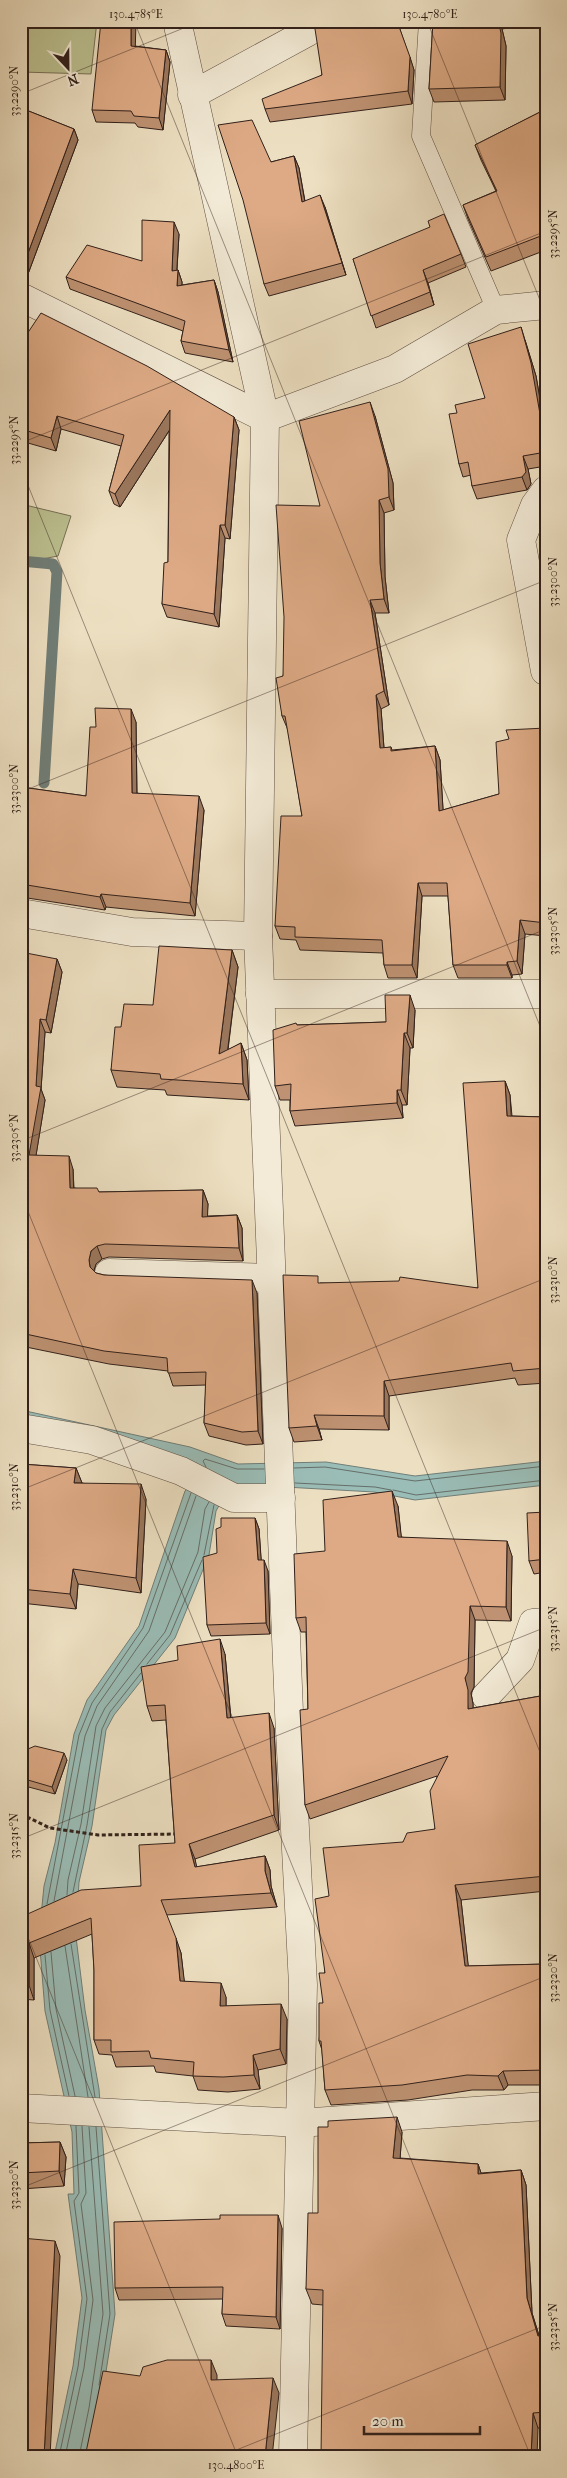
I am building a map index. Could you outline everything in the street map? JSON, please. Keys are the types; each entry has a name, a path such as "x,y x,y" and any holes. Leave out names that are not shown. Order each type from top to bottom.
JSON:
{"street":[{"path":"177,21 265,418 258,936 303,1984 293,2457"},
{"path":"192,95 308,32"},
{"path":"21,297 265,418 395,370 496,310 546,305"},
{"path":"545,671 521,540 534,505 546,490"},
{"path":"21,914 132,932 258,936"},
{"path":"260,994 546,994"},
{"path":"109,1273 272,1278"},
{"path":"21,1428 92,1440 181,1471 234,1498 281,1498"},
{"path":"486,1696 520,1660 533,1623 546,1622"},
{"path":"21,2108 299,2123 546,2106"}],"lane":[{"path":"428,21 421,136 496,310"}],"path":[{"path":"21,1814 50,1828 98,1835 187,1834"}],"green space":[{"path":"21,21 97,21 91,74 21,72"},
{"path":"21,504 71,516 58,556 21,563"}],"water":[{"path":"21,1410 190,1447 238,1464 326,1462 415,1476 546,1461 546,1485 415,1500 374,1492 231,1484 216,1511 209,1555 175,1638 114,1715 106,1730 92,1826 79,1882 76,1937 85,2010 99,2089 115,2314 100,2410 90,2457 54,2457 73,2366 82,2298 68,2194 74,2194 72,2132 45,2011 39,1936 44,1886 55,1843 74,1734 87,1700 139,1626 185,1491 196,1479 21,1416"}],"building":[{"path":"101,21 131,21 131,46 166,50 159,118 134,116 131,111 92,110"},
{"path":"318,21 397,21 410,57 408,91 265,109 262,99 322,75 315,29"},
{"path":"433,21 498,21 501,33 500,87 429,89"},
{"path":"21,108 74,129 21,272"},
{"path":"546,109 546,234 486,257 463,205 497,191 475,145"},
{"path":"252,120 271,162 294,156 302,202 320,195 342,263 264,284 243,200 218,125"},
{"path":"444,214 461,254 423,270 430,292 371,316 353,259 430,227 428,221"},
{"path":"142,220 174,222 172,271 178,270 177,286 214,280 229,350 181,341 185,321 66,277 87,245 142,261"},
{"path":"41,313 147,366 234,417 225,525 220,525 214,614 162,604 164,563 168,562 170,410 115,494 109,491 124,435 57,416 51,438 21,429 21,343"},
{"path":"521,327 531,363 546,452 523,456 526,472 522,477 472,486 468,462 459,464 449,414 457,413 455,405 485,398 468,344"},
{"path":"370,402 388,469 389,497 379,500 380,563 384,599 370,600 384,691 376,695 380,748 391,747 391,751 435,746 439,811 499,794 496,742 509,739 506,730 546,728 546,923 520,920 517,961 507,962 507,965 453,965 447,883 418,883 412,965 384,965 382,940 295,937 295,927 275,926 281,816 302,816 285,716 282,716 276,678 283,676 284,617 276,505 320,506 299,421"},
{"path":"95,708 131,709 132,793 199,796 190,903 101,894 100,897 21,884 21,787 86,796 90,727 96,727"},
{"path":"159,946 232,950 219,1054 241,1043 243,1084 161,1079 160,1074 111,1070 115,1027 121,1027 124,1004 153,1005"},
{"path":"26,953 57,959 46,1020 40,1019 36,1086 41,1087 29,1155 69,1156 70,1188 97,1188 99,1192 203,1190 202,1217 237,1215 239,1248 105,1244 97,1246 91,1251 89,1260 90,1267 96,1273 104,1275 252,1280 258,1431 242,1432 204,1423 206,1372 168,1373 167,1358 104,1351 21,1333 21,964 23,964"},
{"path":"385,995 410,995 407,1033 404,1033 401,1090 397,1090 397,1103 290,1111 291,1084 275,1086 273,1030 296,1023 297,1025 386,1022"},
{"path":"505,1081 507,1116 546,1117 546,1368 513,1371 511,1363 384,1381 384,1416 314,1415 317,1426 289,1428 283,1275 318,1276 318,1283 399,1281 400,1277 478,1288 463,1083"},
{"path":"21,1464 76,1468 74,1483 141,1484 136,1578 73,1569 70,1594 21,1589"},
{"path":"392,1491 398,1537 507,1541 506,1607 470,1606 468,1672 465,1678 468,1690 468,1709 546,1695 546,1876 455,1885 465,1966 546,1964 546,2070 503,2071 498,2076 467,2075 402,2085 325,2090 321,2041 319,2041 319,2003 323,2003 319,1973 325,1973 315,1899 329,1896 323,1848 403,1842 407,1833 435,1829 430,1791 448,1756 305,1805 300,1710 308,1709 306,1617 296,1618 294,1554 325,1551 323,1500"},
{"path":"546,1512 546,1559 529,1561 527,1513"},
{"path":"221,1518 255,1518 258,1560 264,1560 266,1623 207,1625 203,1557 217,1553 216,1529 221,1527"},
{"path":"220,1639 227,1718 269,1713 274,1815 189,1844 195,1867 265,1856 265,1871 271,1893 161,1900 176,1938 180,1981 221,1983 220,2006 281,2004 280,2049 253,2055 254,2075 223,2077 193,2076 194,2062 151,2058 149,2051 111,2052 111,2040 94,2040 94,1970 91,1918 29,1943 29,1985 21,1985 21,1917 81,1890 141,1886 139,1845 175,1843 165,1705 147,1706 141,1667 178,1660 177,1646"},
{"path":"35,1746 64,1753 52,1787 21,1778 21,1752"},
{"path":"397,2117 393,2158 478,2164 478,2174 521,2170 527,2298 538,2336 546,2335 546,2412 533,2413 531,2457 321,2457 323,2290 306,2289 308,2213 318,2213 318,2127 328,2127 328,2121"},
{"path":"60,2142 59,2171 21,2173 21,2143"},
{"path":"220,2215 278,2215 276,2317 222,2314 223,2287 115,2288 114,2222 220,2219"},
{"path":"21,2238 55,2241 44,2457 21,2457"},
{"path":"167,2360 211,2360 211,2380 273,2378 265,2457 85,2457 103,2371 140,2376 143,2367"}],"waterway":[{"path":"21,561 53,564 57,572 44,783"}]}
